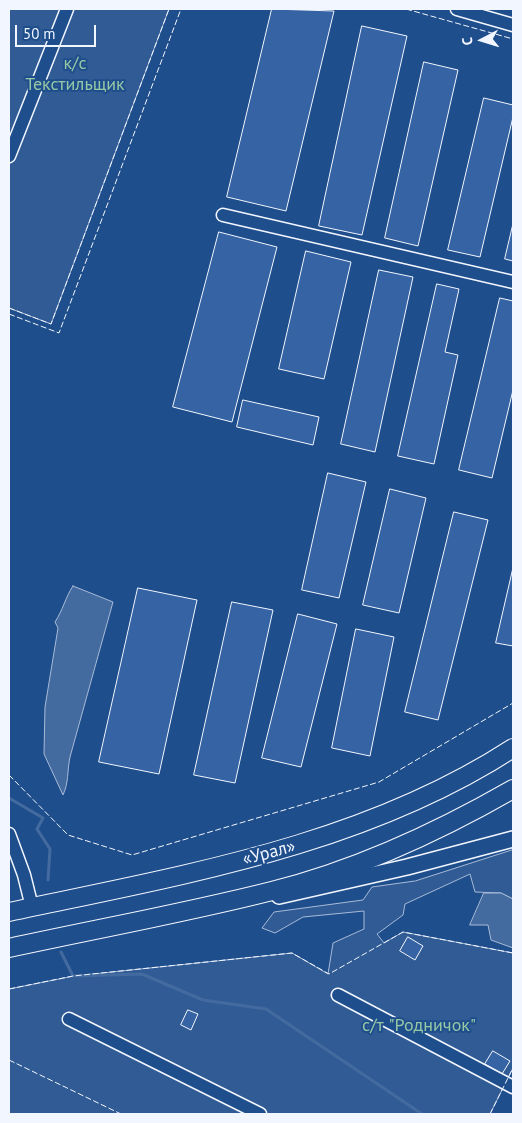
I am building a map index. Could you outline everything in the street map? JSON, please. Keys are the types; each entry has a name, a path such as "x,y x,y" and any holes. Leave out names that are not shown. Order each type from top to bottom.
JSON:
{"highway":[{"name":"«Урал»","path":"9,912 219,866 324,838 410,803 513,748"},
{"name":"«Урал»","path":"9,948 274,891 362,860 471,813 513,789"}],"main road":[{"path":"206,906 254,901 310,891 513,839"}],"lane":[{"path":"9,156 67,9"},
{"path":"457,9 513,25"},
{"path":"223,215 513,282"},
{"path":"9,834 24,875 32,907"},
{"path":"338,995 513,1088"},
{"path":"69,1019 260,1114"}],"shaded area":[{"name":"к/с Текстильщик","path":"9,9 169,9 51,324 9,308"},
{"path":"73,586 113,602 70,757 63,795 44,754 45,707 58,628 55,622"},
{"name":"с/т \"Родничок\"","path":"513,850 513,899 501,893 475,892 470,874 405,904 403,915 377,934 384,943 403,932 513,953 513,1068 490,1114 9,1114 9,989 74,976 292,953 328,974 333,943 364,929 364,911 303,917 275,933 262,928 274,912 363,900 372,887 415,881"},
{"path":"484,893 501,893 513,899 513,948 491,940 488,925 470,925"}],"building":[{"path":"272,9 334,11 286,211 227,197"},
{"path":"362,26 407,36 362,235 319,226"},
{"path":"424,62 458,70 418,246 385,238"},
{"path":"484,98 513,105 513,117 480,257 448,250"},
{"path":"513,224 513,261 505,259"},
{"path":"219,232 277,247 232,422 173,407"},
{"path":"306,251 351,262 324,379 279,369"},
{"path":"379,270 413,277 375,452 341,444"},
{"path":"437,284 459,289 445,352 458,355 434,464 398,456"},
{"path":"500,298 513,301 513,390 492,478 459,470"},
{"path":"243,400 319,417 313,445 237,427"},
{"path":"328,473 366,482 339,598 302,590"},
{"path":"390,489 426,498 399,613 363,605"},
{"path":"454,512 488,520 438,720 405,712"},
{"path":"513,568 513,646 496,643"},
{"path":"138,588 197,600 159,774 99,762"},
{"path":"232,602 273,610 235,783 194,775"},
{"path":"298,614 337,624 301,767 262,758"},
{"path":"356,629 394,637 370,756 332,748"},
{"path":"408,937 423,946 415,960 400,951"},
{"path":"188,1010 198,1014 191,1030 181,1025"},
{"path":"493,1051 510,1061 502,1074 485,1064"}],"waterway":[{"path":"9,798 43,818 37,829 50,849 48,880"},
{"path":"61,952 73,976 142,974 203,1000 266,1009 422,1114"}],"fence":[{"path":"9,308 51,324 169,9"},
{"path":"9,314 59,333 181,9"},
{"path":"406,9 513,39"},
{"path":"9,775 68,835 132,855 379,782 513,703"},
{"path":"9,862 9,868"},
{"path":"9,989 73,976 292,953 329,974 403,932 513,953"},
{"path":"9,1060 121,1114"},
{"path":"490,1114 513,1068"}]}
